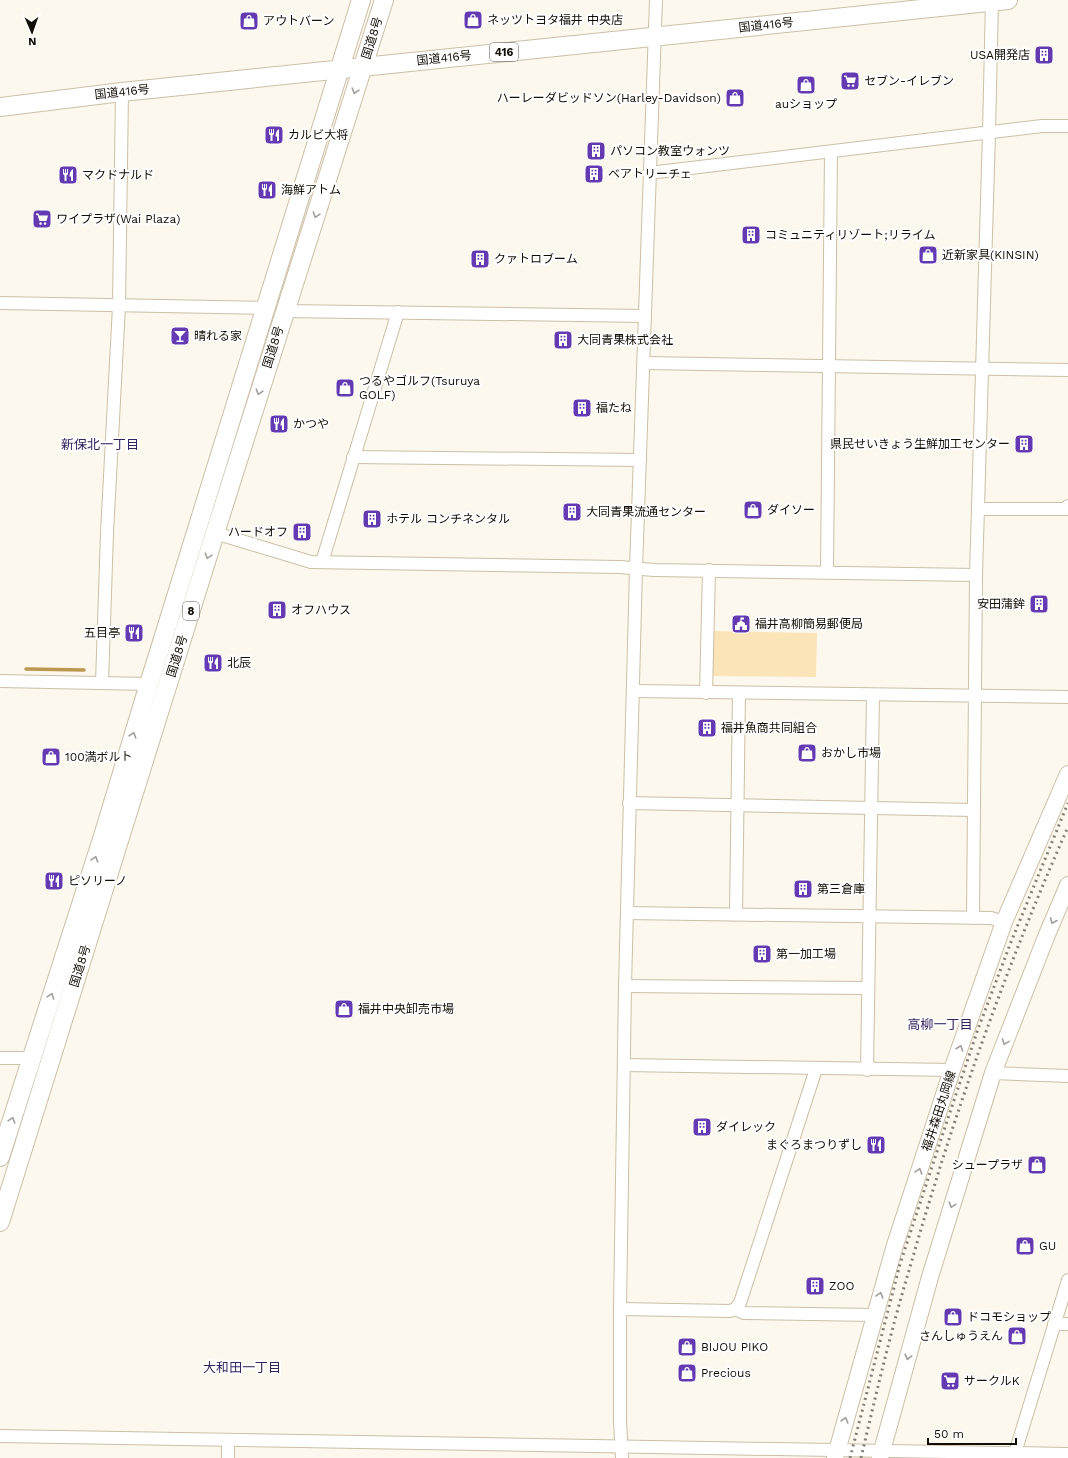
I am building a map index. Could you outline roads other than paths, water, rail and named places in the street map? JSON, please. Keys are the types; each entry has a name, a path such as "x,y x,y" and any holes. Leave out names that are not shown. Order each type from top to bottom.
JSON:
{"highway":[{"name":"国道8号","path":"0,1157 103,836 361,0"},
{"name":"国道8号","path":"0,1222 215,533 384,0"},
{"name":"国道416号","path":"0,107 122,92 997,1"}],"main road":[{"name":"福井森田丸岡線","path":"836,1454 895,1245 952,1070 1004,922 1068,774"},
{"path":"881,1454 930,1277 993,1073 1068,885"}],"street":[{"path":"622,1452 620,1421 620,1309 629,803 634,691 636,568 656,0"},
{"path":"973,918 976,575 989,133 997,1"},
{"path":"102,683 119,306 122,92"},
{"path":"649,173 1042,126 1068,126"},
{"path":"827,572 831,152"},
{"path":"0,303 266,308"},
{"path":"285,311 645,316"},
{"path":"322,562 398,312"},
{"path":"644,363 1068,370"},
{"path":"353,457 640,460"},
{"path":"979,509 1066,509 1068,506"},
{"path":"215,533 311,562 976,575"},
{"path":"706,693 709,570"},
{"path":"0,681 149,684"},
{"path":"634,691 975,697 1068,697"},
{"path":"736,914 739,693"},
{"path":"867,1070 873,695"},
{"path":"629,803 973,810"},
{"path":"627,913 992,918 1004,922"},
{"path":"625,986 868,988"},
{"path":"0,1058 31,1058"},
{"path":"624,1065 867,1070 952,1070"},
{"path":"620,1309 730,1311 740,1303 816,1069"},
{"path":"993,1073 1068,1076"},
{"path":"1015,1453 1068,1280"},
{"path":"734,1309 744,1313 875,1315"},
{"path":"1054,1324 1068,1324"},
{"path":"0,1436 228,1440 622,1452 1068,1454"},
{"path":"228,1440 228,1458"}],"waterway":[{"path":"26,669 84,670"}],"railway":[{"path":"850,1458 900,1264 948,1118 978,1029 1011,942 1068,803"},
{"path":"861,1458 896,1314 962,1099 1023,935 1068,827"}],"place":[{"name":"ネッツトヨタ福井 中央店","path":"473,20"},
{"name":"アウトバーン","path":"249,21"},
{"name":"USA開発店","path":"1044,55"},
{"name":"セブン-イレブン","path":"850,81"},
{"name":"auショップ","path":"806,85"},
{"name":"ハーレーダビッドソン(Harley-Davidson)","path":"735,98"},
{"name":"カルビ大将","path":"274,135"},
{"name":"パソコン教室ウォンツ","path":"596,151"},
{"name":"ベアトリーチェ","path":"594,174"},
{"name":"マクドナルド","path":"68,175"},
{"name":"海鮮アトム","path":"267,190"},
{"name":"ワイプラザ(Wai Plaza)","path":"42,219"},
{"name":"コミュニティリゾート;リライム","path":"751,235"},
{"name":"近新家具(KINSIN)","path":"928,255"},
{"name":"クァトロブーム","path":"480,259"},
{"name":"晴れる家","path":"180,336"},
{"name":"大同青果株式会社","path":"563,340"},
{"name":"つるやゴルフ(Tsuruya GOLF)","path":"345,388"},
{"name":"福たね","path":"582,408"},
{"name":"かつや","path":"279,424"},
{"name":"県民せいきょう生鮮加工センター","path":"1024,444"},
{"name":"ダイソー","path":"753,510"},
{"name":"大同青果流通センター","path":"572,512"},
{"name":"ホテル コンチネンタル","path":"372,519"},
{"name":"ハードオフ","path":"302,532"},
{"name":"安田蒲鉾","path":"1039,604"},
{"name":"オフハウス","path":"277,610"},
{"name":"福井高柳簡易郵便局","path":"741,624"},
{"name":"五目亭","path":"134,633"},
{"name":"北辰","path":"213,663"},
{"name":"福井魚商共同組合","path":"707,728"},
{"name":"おかし市場","path":"807,753"},
{"name":"100満ボルト","path":"51,757"},
{"name":"ピソリーノ","path":"54,881"},
{"name":"第三倉庫","path":"803,889"},
{"name":"第一加工場","path":"762,954"},
{"name":"福井中央卸売市場","path":"344,1009"},
{"name":"ダイレック","path":"702,1127"},
{"name":"まぐろまつりずし","path":"876,1145"},
{"name":"シュープラザ","path":"1037,1165"},
{"name":"GU","path":"1025,1246"},
{"name":"ZOO","path":"815,1286"},
{"name":"ドコモショップ","path":"953,1317"},
{"name":"さんしゅうえん","path":"1017,1336"},
{"name":"BIJOU PIKO","path":"687,1347"},
{"name":"Precious","path":"687,1373"},
{"name":"サークルK","path":"950,1381"}],"district":[{"name":"新保北一丁目","path":"100,444"},
{"name":"高柳一丁目","path":"940,1024"},
{"name":"大和田一丁目","path":"242,1367"}]}
